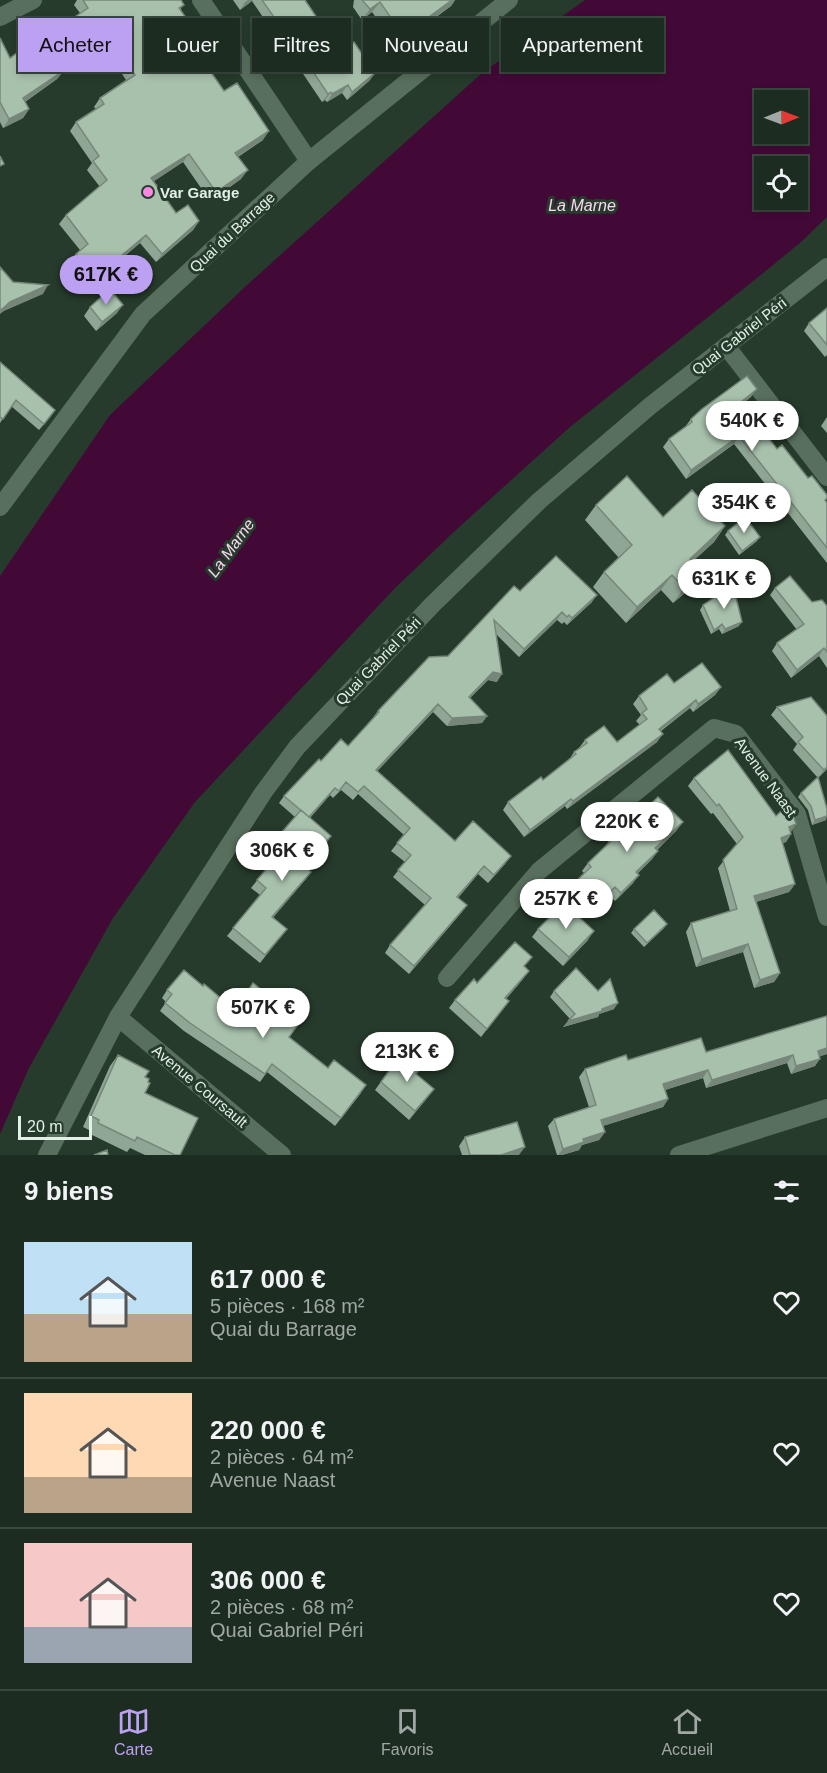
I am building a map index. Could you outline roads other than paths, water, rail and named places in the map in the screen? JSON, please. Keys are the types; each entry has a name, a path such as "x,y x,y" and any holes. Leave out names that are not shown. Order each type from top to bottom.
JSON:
{"street":[{"path":"0,17 33,0"},
{"path":"201,0 309,160"},
{"name":"Quai du Barrage","path":"0,507 143,314 309,160 509,0"},
{"name":"Quai Gabriel Péri","path":"47,1155 118,1017 263,793 297,747 433,604 539,501 650,406 827,267"},
{"path":"726,346 827,477"},
{"name":"Avenue Naast","path":"447,978 539,871 714,728 736,734 797,814 827,917"},
{"name":"Avenue Coursault","path":"118,1017 282,1155"},
{"path":"679,1155 827,1108"}],"water":[{"name":"La Marne","path":"585,0 827,0 827,217 762,274 570,427 457,529 395,588 195,802 113,918 29,1068 0,1134 0,576 110,415 246,286 482,73 489,72 489,68 501,60 501,72 664,72 664,18 560,18"}],"place":[{"name":"Var Garage","path":"148,192"}]}
